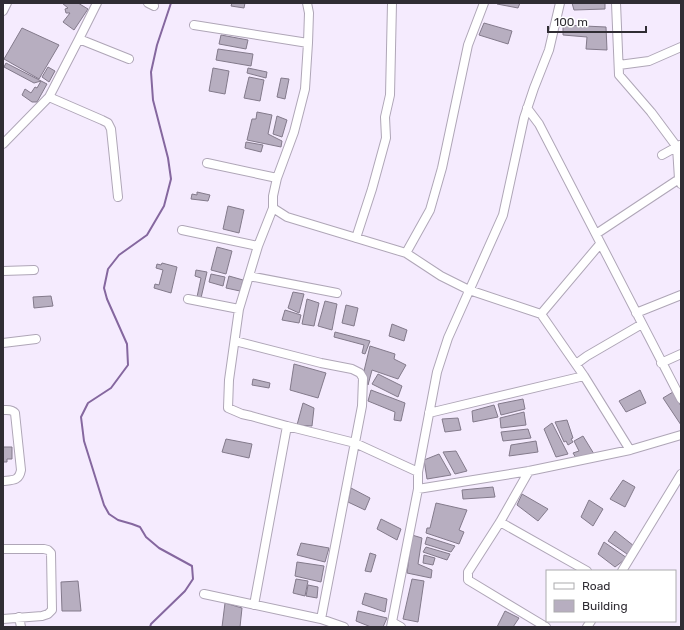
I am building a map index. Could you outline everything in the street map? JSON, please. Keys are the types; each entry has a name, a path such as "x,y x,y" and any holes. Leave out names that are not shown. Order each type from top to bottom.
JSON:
{"street":[{"path":"3,11 7,3"},
{"path":"3,144 49,97 80,39 97,3"},
{"path":"307,3 309,13 308,44 304,89 294,132 273,196 273,208 258,246 239,309 229,380 228,408 242,414 355,443 418,472"},
{"path":"356,238 372,189 386,138 385,117 390,95 392,3"},
{"path":"406,253 430,210 442,168 468,45 484,3"},
{"path":"401,627 392,625 418,489 418,472 437,372 448,338 503,215 524,118 549,50 560,3"},
{"path":"596,234 680,182 679,146 620,75 616,3"},
{"path":"194,25 308,44"},
{"path":"80,39 129,59"},
{"path":"619,64 649,61 681,47"},
{"path":"49,97 108,123 111,129 118,198"},
{"path":"527,108 538,124 681,399"},
{"path":"662,155 679,146"},
{"path":"207,163 278,178"},
{"path":"273,208 287,217 406,253 441,276 470,290 541,314 584,376 630,450"},
{"path":"182,230 258,246"},
{"path":"541,314 600,244"},
{"path":"3,271 34,270"},
{"path":"249,276 337,293"},
{"path":"636,313 681,296"},
{"path":"188,300 239,309"},
{"path":"576,364 642,324"},
{"path":"3,343 36,340"},
{"path":"235,341 320,363 352,369 360,373 363,378 362,406 321,619"},
{"path":"661,363 681,354"},
{"path":"429,413 584,376"},
{"path":"3,410 14,411 15,413 21,470 20,475 16,479 3,481"},
{"path":"254,605 287,426"},
{"path":"418,489 528,471 630,450 681,435"},
{"path":"528,471 500,522 468,572 468,580 546,627"},
{"path":"623,570 681,474"},
{"path":"500,522 585,570"},
{"path":"3,549 44,548 51,553 52,610 48,614 3,619"},
{"path":"204,594 321,619 344,627"},
{"path":"19,618 21,627"}],"building":[{"path":"62,3 78,3 88,9 74,30 63,22 70,13 66,13 65,9 68,8"},
{"path":"232,3 245,3 244,8 231,6"},
{"path":"520,3 518,8 497,4"},
{"path":"572,3 605,3 605,9 574,10"},
{"path":"484,23 512,31 508,44 479,35"},
{"path":"563,25 606,27 607,50 586,49 587,37 563,35"},
{"path":"22,28 59,45 39,79 4,59"},
{"path":"221,35 248,40 246,49 219,44"},
{"path":"218,49 253,54 251,66 216,60"},
{"path":"6,63 47,84 37,102 32,102 22,95 25,89 31,93 35,87 37,88 41,81 34,83 4,67"},
{"path":"48,67 55,71 49,82 42,77"},
{"path":"213,68 229,71 225,94 209,91"},
{"path":"248,68 267,72 266,78 247,73"},
{"path":"249,77 264,80 260,101 244,98"},
{"path":"281,78 289,79 285,99 277,97"},
{"path":"257,112 272,115 268,134 282,141 281,147 247,140 252,119 256,119"},
{"path":"277,116 287,120 282,137 273,134"},
{"path":"246,142 263,145 261,152 245,148"},
{"path":"197,192 210,195 208,201 191,199 192,194 197,195"},
{"path":"228,206 244,210 239,233 223,229"},
{"path":"217,247 232,251 226,274 211,270"},
{"path":"162,263 177,267 171,293 154,288 155,284 159,285 163,270 156,268 157,264 161,265"},
{"path":"196,270 207,272 201,298 197,297 201,278 195,276"},
{"path":"211,274 225,277 223,286 209,282"},
{"path":"229,276 243,280 240,291 226,288"},
{"path":"293,292 304,294 299,313 288,308"},
{"path":"51,296 53,306 34,308 33,297"},
{"path":"307,299 319,303 314,326 302,324"},
{"path":"325,301 337,304 332,330 318,326"},
{"path":"346,305 358,308 354,326 342,323"},
{"path":"285,310 301,315 299,323 282,320"},
{"path":"392,324 407,330 404,341 389,336"},
{"path":"335,332 370,341 365,354 362,353 364,345 334,337"},
{"path":"370,346 395,354 394,359 406,365 398,379 372,370 368,385 364,371"},
{"path":"294,364 326,373 318,398 290,390"},
{"path":"378,374 402,386 398,397 372,384"},
{"path":"253,379 270,383 269,388 252,385"},
{"path":"371,390 405,403 401,421 394,420 395,412 368,401"},
{"path":"640,390 646,403 626,412 619,401"},
{"path":"673,392 681,406 681,425 663,398"},
{"path":"523,399 525,409 501,415 498,404"},
{"path":"303,403 314,408 312,426 297,425"},
{"path":"494,405 498,417 473,422 472,411"},
{"path":"524,412 526,425 501,428 500,418"},
{"path":"458,418 461,430 445,432 442,419"},
{"path":"567,420 573,438 571,439 573,442 568,445 566,441 564,442 555,422"},
{"path":"552,423 568,454 556,457 544,429"},
{"path":"528,429 531,438 503,441 501,432"},
{"path":"583,436 594,454 576,458 573,453 579,451 574,441"},
{"path":"226,439 252,444 249,458 222,452"},
{"path":"536,441 538,452 509,456 511,445"},
{"path":"3,447 12,447 12,459 7,459 7,462 3,462"},
{"path":"456,451 467,471 455,474 443,452"},
{"path":"439,454 451,475 427,479 424,460"},
{"path":"623,480 635,487 625,507 610,499"},
{"path":"493,487 495,497 463,499 462,490"},
{"path":"351,488 370,498 365,510 348,502"},
{"path":"522,494 548,509 538,521 517,505"},
{"path":"589,500 603,509 593,526 581,517"},
{"path":"436,503 467,510 459,530 464,532 459,544 426,533 427,528 430,528"},
{"path":"381,519 401,529 397,540 377,529"},
{"path":"615,531 634,546 627,554 608,541"},
{"path":"412,535 422,538 418,564 432,570 431,578 407,573"},
{"path":"427,537 455,546 451,552 425,544"},
{"path":"604,542 627,558 615,567 598,554"},
{"path":"301,543 329,548 325,562 297,555"},
{"path":"426,547 450,554 447,560 423,552"},
{"path":"370,553 376,555 371,572 365,571"},
{"path":"424,555 435,558 433,565 423,563"},
{"path":"297,562 324,566 321,582 295,576"},
{"path":"296,579 308,581 305,596 293,593"},
{"path":"412,579 424,581 418,622 403,619"},
{"path":"78,581 81,611 62,611 61,582"},
{"path":"308,585 318,587 317,598 306,596"},
{"path":"365,593 387,599 385,612 362,604"},
{"path":"225,603 242,608 240,627 222,627"},
{"path":"358,611 387,618 383,627 371,627 356,621"},
{"path":"505,611 519,618 513,627 497,627"}],"waterway":[{"path":"150,627 151,624 185,591 193,579 192,566 159,548 146,537 140,527 118,520 109,514 104,505 84,441 81,417 88,403 111,388 128,365 127,344 107,299 104,288 108,269 119,255 147,235 164,206 171,179 168,158 153,100 151,72 157,45 171,3"}]}
